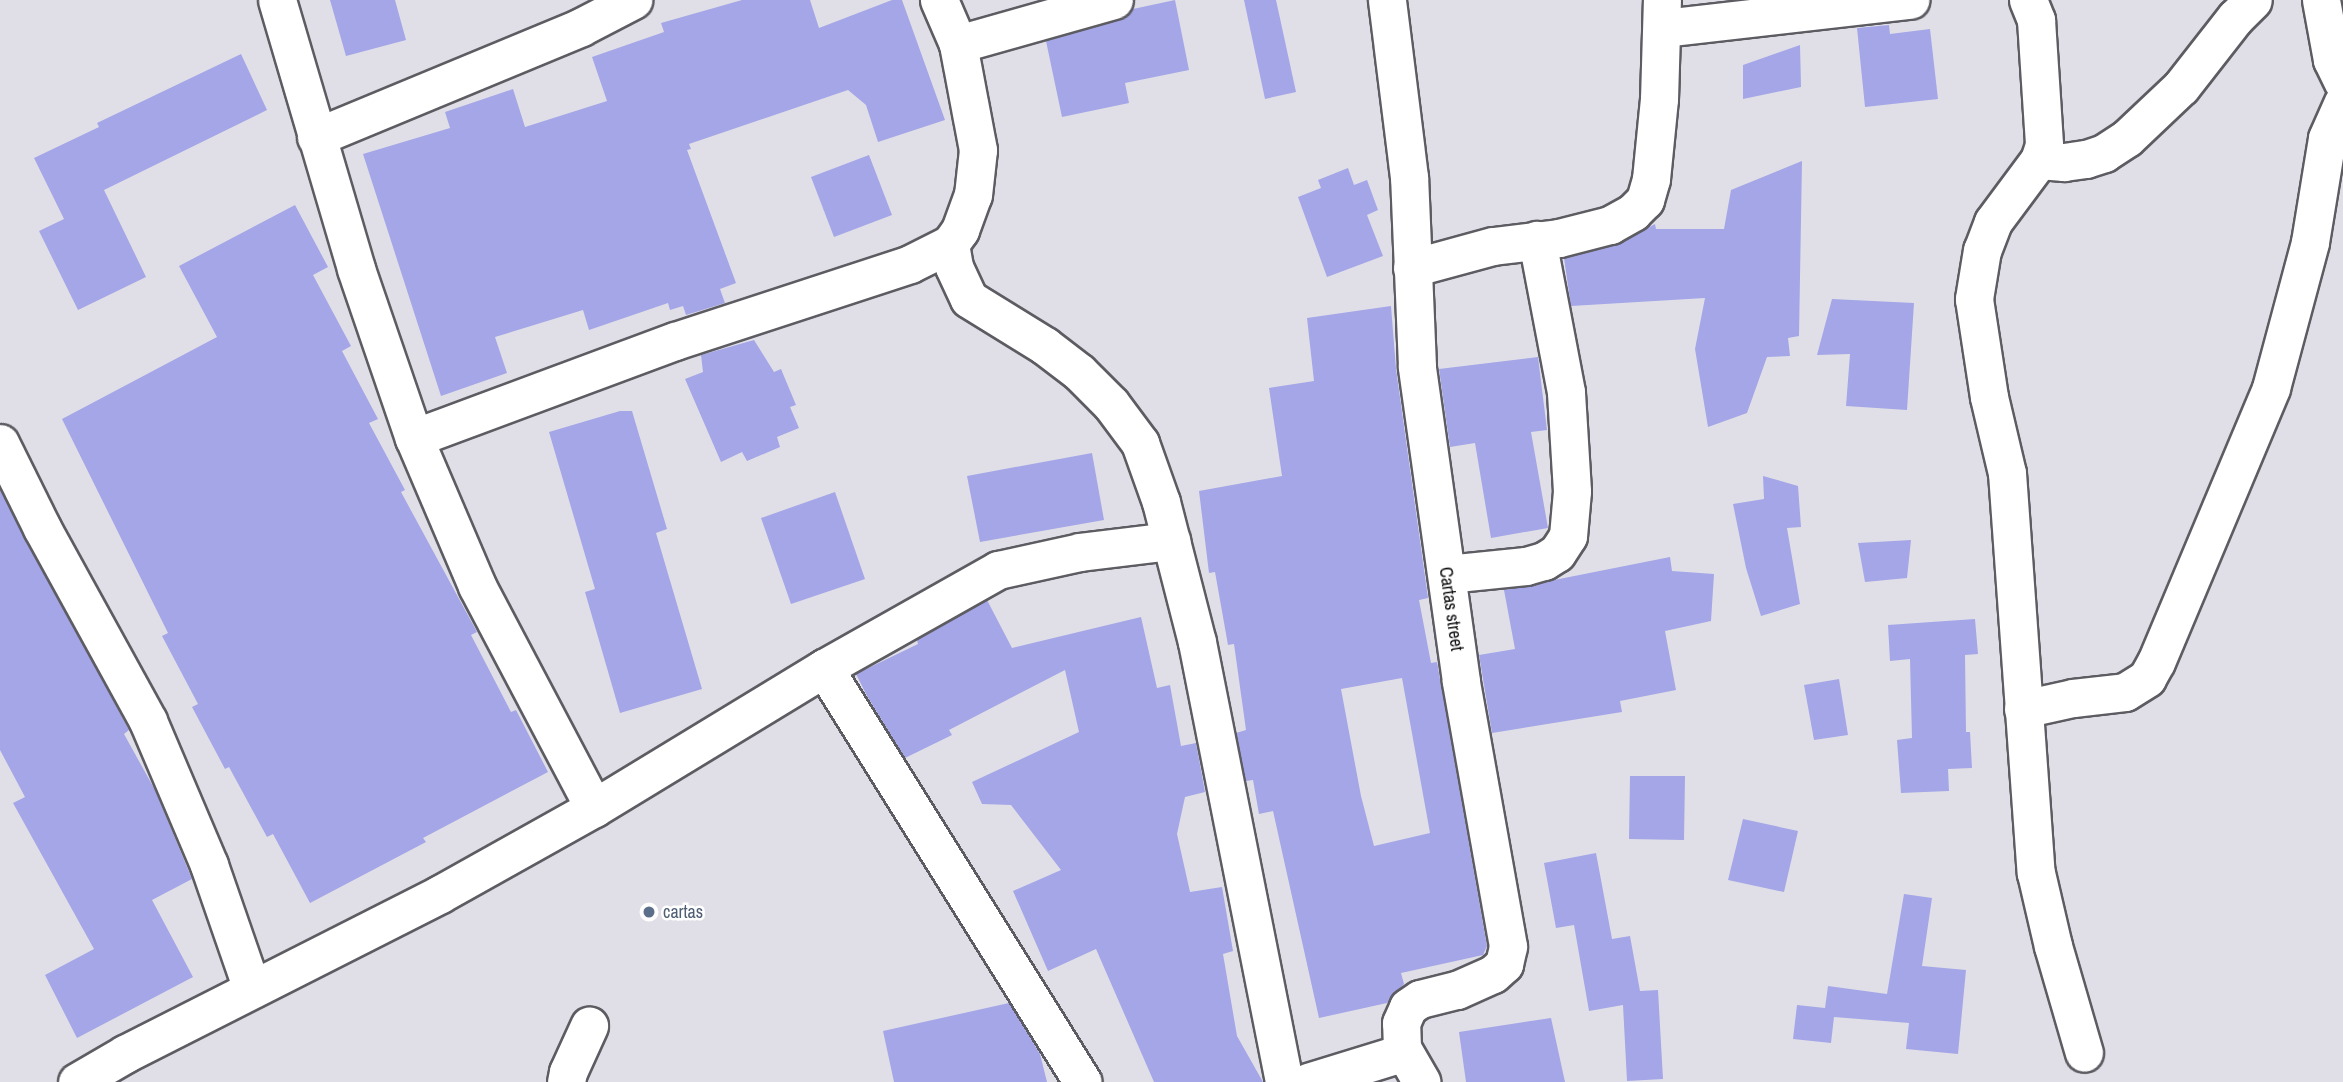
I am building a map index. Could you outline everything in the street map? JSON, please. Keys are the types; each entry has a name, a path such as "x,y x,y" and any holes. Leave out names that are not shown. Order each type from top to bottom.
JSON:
{"street":[{"path":"277,0 316,137 414,438 477,586 594,807"},
{"path":"316,137 582,27 633,0"},
{"path":"414,438 675,341 910,264 950,244 963,223 974,195 978,150 958,44 939,0"},
{"path":"958,44 1114,0"},
{"name":"Cartas street","path":"1387,0 1409,177 1417,366 1461,681 1504,911 1507,958 1501,969 1476,983 1412,1003 1404,1012 1401,1023 1402,1048"},
{"path":"1412,268 1493,246 1559,238 1610,225 1633,212 1644,200 1651,179 1660,99 1662,14 1910,0"},
{"path":"2028,0 2036,20 2045,131 2039,160 1993,222 1982,250 1974,299 1989,397 2007,473 2018,594 2023,709 2036,873 2053,946 2084,1053"},
{"path":"2039,160 2064,162 2086,159 2104,153 2127,138 2181,87 2235,18 2253,0"},
{"path":"2321,0 2332,60 2343,83"},
{"path":"2023,709 2073,698 2125,692 2147,678 2156,662 2271,388 2310,242 2327,138 2343,102"},
{"path":"1447,573 1526,566 1544,561 1557,553 1568,536 1572,491 1566,392 1537,240"},
{"path":"950,244 954,267 969,299 1045,346 1079,372 1131,428 1149,467 1197,642 1284,1082"},
{"path":"0,443 148,721 209,864 252,989"},
{"path":"77,1082 252,989 440,894 594,807 824,668 998,570 1080,552 1171,541"},
{"path":"824,668 1083,1082"},
{"path":"566,1082 589,1026"},
{"path":"1308,1082 1389,1059 1402,1048 1422,1082"}],"building":[{"path":"330,0 395,0 406,40 346,56"},
{"path":"742,0 810,0 819,28 892,0 902,0 945,120 878,142 866,105 848,90 689,144 691,149 687,150 736,283 720,289 725,303 686,315 683,306 670,310 668,303 589,330 583,310 495,337 507,373 441,396 363,154 450,128 445,112 513,89 525,127 607,101 592,57 664,32 661,23"},
{"path":"1175,0 1189,70 1125,83 1129,103 1062,117 1046,41 1120,20 1133,9"},
{"path":"1244,0 1276,0 1296,92 1265,99"},
{"path":"1889,25 1890,34 1930,29 1938,99 1865,107 1857,28"},
{"path":"1800,45 1801,87 1743,99 1743,65"},
{"path":"241,54 267,110 104,190 146,277 78,310 39,231 64,219 34,158 99,127 97,123"},
{"path":"869,155 892,215 834,237 811,177"},
{"path":"1802,161 1799,336 1788,338 1790,356 1767,357 1747,413 1708,427 1695,349 1705,298 1571,306 1564,258 1616,245 1655,224 1656,229 1724,229 1731,190"},
{"path":"1348,168 1354,185 1367,180 1378,210 1367,215 1383,256 1327,277 1298,197 1321,188 1318,180"},
{"path":"295,205 328,267 313,275 351,346 342,351 378,419 369,423 405,490 401,492 477,632 471,635 511,712 516,710 548,772 423,838 426,842 310,903 273,834 267,837 229,767 225,769 192,707 198,704 162,636 168,633 62,419 217,337 179,266"},
{"path":"1832,299 1914,303 1907,410 1846,406 1850,354 1817,355"},
{"path":"1391,306 1396,369 1428,598 1419,600 1431,663 1437,662 1487,946 1483,955 1401,973 1404,984 1387,1003 1319,1018 1273,811 1259,814 1253,780 1246,781 1236,733 1246,730 1234,644 1228,645 1215,572 1209,573 1199,491 1282,476 1269,388 1314,381 1307,318","holes":["1402,678 1430,833 1374,846 1361,796 1341,689"]},
{"path":"754,340 774,372 781,369 796,405 790,407 799,428 777,437 780,447 747,461 742,452 721,462 685,379 703,372 701,355"},
{"path":"1538,357 1547,430 1531,432 1548,528 1491,538 1475,443 1450,447 1439,369"},
{"path":"620,411 632,411 667,529 656,533 702,689 620,713 585,592 595,589 549,432"},
{"path":"1092,453 1104,520 980,542 967,476"},
{"path":"1763,476 1798,486 1801,527 1787,528 1800,604 1761,616 1746,568 1733,504 1764,499"},
{"path":"0,490 129,730 124,734 155,790 192,879 152,900 193,977 77,1038 45,975 94,949 13,803 25,797 0,750"},
{"path":"835,492 865,579 791,604 761,518"},
{"path":"1911,540 1907,578 1865,582 1858,543"},
{"path":"1670,557 1672,571 1714,574 1711,621 1665,631 1676,690 1620,701 1622,712 1492,733 1479,655 1515,649 1504,590"},
{"path":"987,600 1012,648 1141,617 1157,688 1170,685 1181,746 1196,743 1205,792 1185,797 1177,834 1190,892 1222,887 1233,951 1223,954 1237,1036 1263,1082 1154,1082 1096,949 1048,971 1013,891 1061,870 1011,805 982,804 972,782 1079,732 1065,670 949,730 952,735 905,758 867,696 856,674 918,644 917,640"},
{"path":"1975,619 1978,654 1965,655 1966,732 1970,732 1972,768 1948,769 1949,791 1901,793 1897,740 1912,738 1910,659 1890,661 1888,625"},
{"path":"1839,679 1848,735 1814,740 1804,685"},
{"path":"1630,776 1685,776 1684,840 1629,839"},
{"path":"1743,819 1798,831 1784,892 1728,880"},
{"path":"1596,853 1612,939 1630,936 1640,991 1658,990 1663,1079 1627,1081 1623,1005 1589,1011 1574,925 1556,928 1544,863"},
{"path":"1904,894 1932,898 1922,966 1966,970 1958,1054 1906,1049 1909,1023 1834,1017 1831,1043 1793,1039 1797,1005 1825,1008 1828,986 1887,994"},
{"path":"1009,1003 1040,1054 1047,1082 894,1082 883,1031"},
{"path":"1551,1018 1565,1082 1466,1082 1459,1032"}],"place":[{"name":"cartas","path":"649,912"}]}
